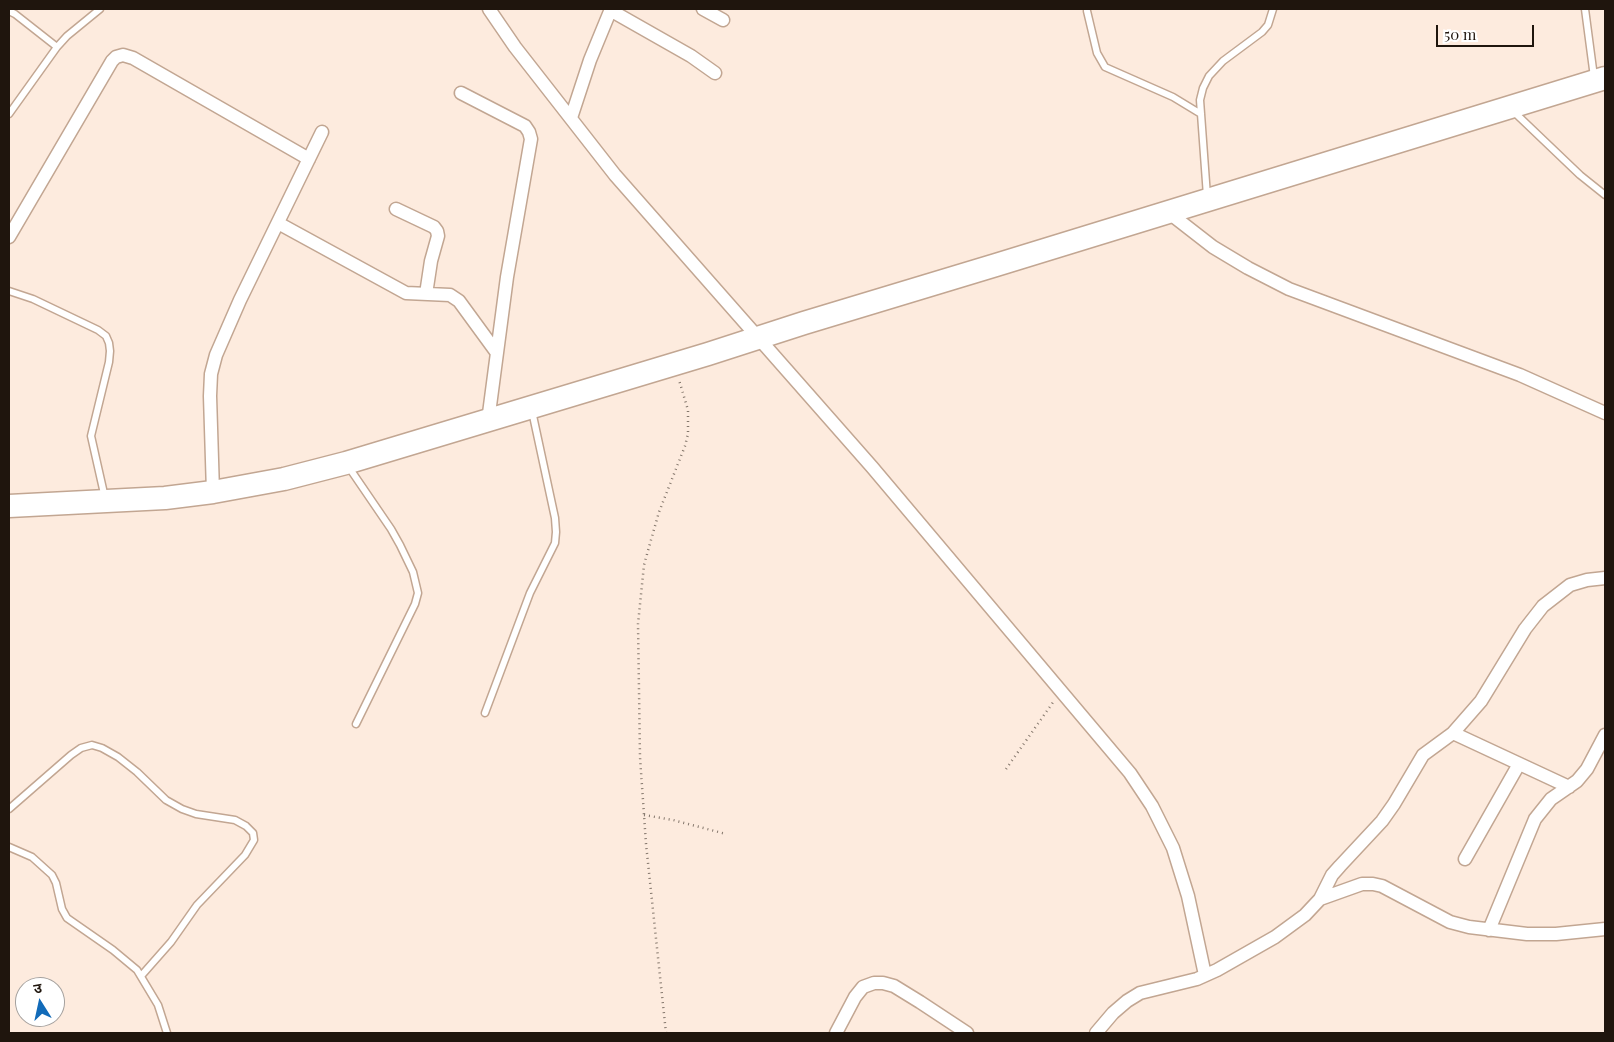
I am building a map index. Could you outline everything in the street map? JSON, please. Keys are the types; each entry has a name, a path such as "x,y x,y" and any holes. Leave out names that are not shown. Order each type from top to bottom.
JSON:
{"highway":[{"path":"9,506 165,498 214,492 284,479 346,463 675,364 1600,79"}],"street":[{"path":"490,9 515,47 747,341 872,467 1142,789 1163,826 1182,872 1201,977"},
{"path":"570,118 610,9 691,56 715,73"},
{"path":"703,9 723,20"},
{"path":"9,237 112,61 116,57 123,55 133,58 309,159"},
{"path":"461,93 525,126 531,139 508,269 488,420"},
{"path":"214,492 210,396 214,365 225,333 322,132"},
{"path":"396,209 434,227 438,231 426,294"},
{"path":"1168,212 1213,247 1289,289 1520,375 1605,413"},
{"path":"278,223 406,292 450,295 459,301 497,353"},
{"path":"1096,1033 1113,1013 1140,994 1201,977 1275,937 1305,915 1320,899 1332,875 1386,815 1423,755 1453,734 1481,701 1525,629 1543,606 1570,584 1605,578"},
{"path":"1453,734 1568,787"},
{"path":"1490,930 1535,819 1551,799 1577,781 1587,769 1605,735"},
{"path":"1465,859 1519,764"},
{"path":"1320,899 1362,884 1374,884 1382,886 1450,922 1490,930 1527,934 1556,934 1605,929"},
{"path":"836,1033 863,987 874,983 894,986 967,1033"}],"lane":[{"path":"9,114 67,36 100,9"},
{"path":"1207,200 1200,100 1203,88 1209,76 1223,61 1262,32 1268,24 1273,9"},
{"path":"1585,9 1600,79"},
{"path":"1087,10 1097,53 1105,67 1173,97 1201,114"},
{"path":"9,11 57,48"},
{"path":"1509,107 1580,175 1605,195"},
{"path":"9,291 58,310 106,336 110,351 109,362 91,436 106,502"},
{"path":"485,713 530,593 555,543 555,518 531,408"},
{"path":"346,463 391,529 418,586 415,604 356,724"},
{"path":"9,809 71,755 81,748 92,745 118,757 137,772 166,800 182,809 196,814 235,820 246,826 253,833 254,840 245,855 197,905 171,942 141,976"},
{"path":"9,847 32,857 52,875 56,883 62,909 67,918 129,962 141,976 158,1005 167,1033"}],"path":[{"path":"666,1033 644,815 638,720 638,624 641,585 650,540 688,434 688,410 675,364"},
{"path":"1006,769 1049,707"},
{"path":"644,815 674,820 726,834"}]}
